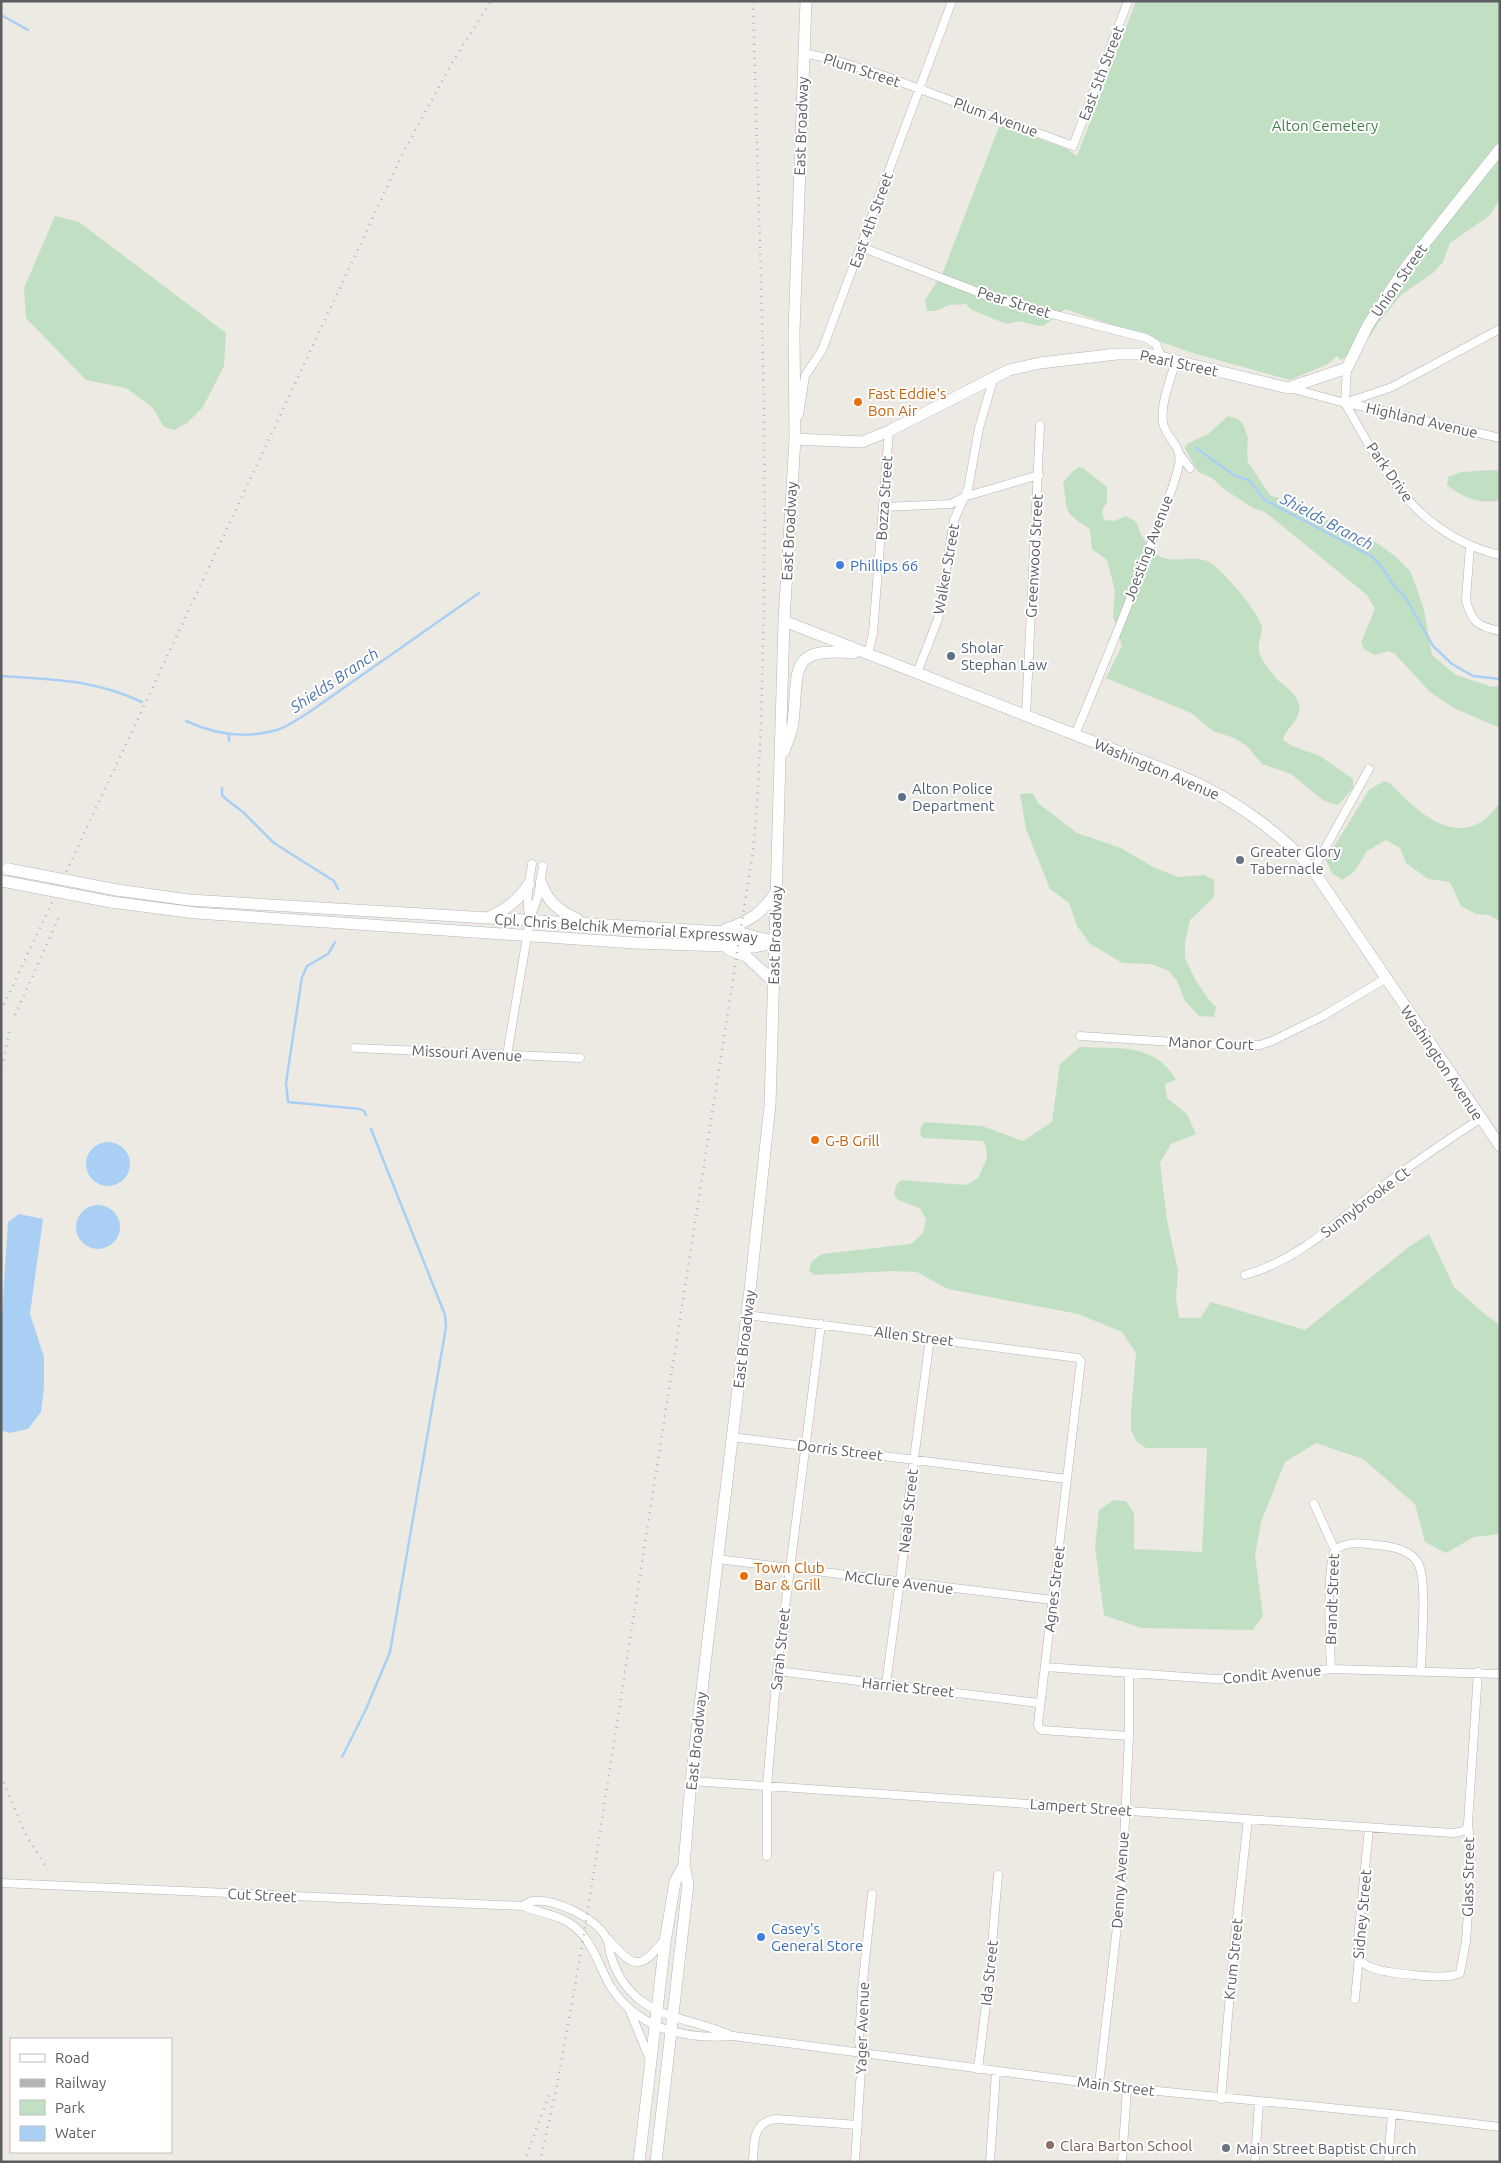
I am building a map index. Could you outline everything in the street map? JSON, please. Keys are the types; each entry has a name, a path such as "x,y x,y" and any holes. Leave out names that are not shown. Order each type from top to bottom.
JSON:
{"main road":[{"name":"East Broadway","path":"638,2162 651,2063 664,2029 665,2013 688,1884 684,1865 691,1781 747,1315 770,1105 784,621 795,440 794,332 806,1"},
{"name":"Union Street","path":"1347,368 1368,325 1401,274 1500,148"},
{"name":"Pearl Street","path":"795,440 862,442 890,431 994,377 1019,367 1107,355 1134,353 1161,357 1288,388"},
{"path":"1288,388 1347,368"},
{"name":"Washington Avenue","path":"784,621 1181,776 1210,789 1283,841 1313,870 1385,979 1500,1146"},
{"path":"780,762 793,724 795,682 805,660 823,651 868,654"},
{"name":"Cpl. Chris Belchik Memorial Expressway","path":"5,868 117,890 189,900 583,922 751,935 775,942"},
{"name":"Cpl. Chris Belchik Memorial Expressway","path":"1,880 111,902 196,913 635,943 754,947 775,942"},
{"path":"488,917 506,909 535,884 556,907 583,922"},
{"path":"718,932 742,924 755,917 768,904 777,891"},
{"path":"720,946 746,956 774,982"},
{"name":"East Broadway","path":"656,2162 665,2013 665,1938 675,1882 684,1865"}],"street":[{"name":"East 4th Street","path":"795,440 805,376 822,350 952,1"},
{"name":"East 5th Street","path":"1073,146 1128,1"},
{"name":"Plum Street","path":"804,53 837,61 919,90"},
{"name":"Plum Avenue","path":"919,90 999,117 1073,146"},
{"name":"Pear Street","path":"861,247 1001,301 1146,338 1156,344 1161,357"},
{"path":"1347,368 1345,403 1392,387 1500,329"},
{"path":"1176,360 1163,410 1163,421 1165,431 1177,446 1190,468"},
{"name":"Walker Street","path":"917,673 938,619 954,520 971,477 979,428 994,377"},
{"name":"Pearl Street","path":"1288,388 1345,403"},
{"name":"Highland Avenue","path":"1345,403 1500,438"},
{"name":"Park Drive","path":"1345,403 1406,499 1436,527 1454,539 1500,555"},
{"name":"Greenwood Street","path":"1026,716 1040,425"},
{"name":"Bozza Street","path":"868,654 873,633 890,431"},
{"name":"Joesting Avenue","path":"1075,735 1149,551 1178,469 1180,453"},
{"path":"884,507 951,504 964,497 1039,474"},
{"path":"1470,546 1466,600 1468,609 1472,618 1484,628 1500,631"},
{"path":"1313,870 1369,769"},
{"path":"507,1055 530,919 535,909 535,884 532,864"},
{"path":"530,919 527,908 543,866"},
{"name":"Manor Court","path":"1080,1036 1220,1045 1260,1045 1323,1016 1385,979"},
{"name":"Missouri Avenue","path":"355,1048 580,1058"},
{"name":"Sunnybrooke Ct","path":"1245,1275 1268,1269 1319,1238 1379,1189 1480,1119"},
{"name":"Allen Street","path":"747,1315 1072,1356 1080,1360"},
{"name":"Sarah Street","path":"767,1856 767,1786 777,1671 821,1324"},
{"name":"Neale Street","path":"886,1684 930,1338"},
{"name":"Agnes Street","path":"1080,1360 1081,1365 1045,1668 1039,1703 1038,1724 1042,1730 1129,1736"},
{"name":"Dorris Street","path":"732,1437 1067,1479"},
{"name":"Brandt Street","path":"1314,1504 1335,1550 1330,1573 1331,1669"},
{"path":"1335,1550 1346,1544 1377,1545 1395,1548 1407,1553 1418,1562 1422,1580 1421,1671"},
{"name":"McClure Avenue","path":"717,1559 1052,1600"},
{"name":"Condit Avenue","path":"1045,1668 1129,1675 1237,1679 1331,1669 1500,1674"},
{"name":"Harriet Street","path":"777,1671 1039,1703"},
{"name":"Glass Street","path":"1358,1956 1367,1966 1392,1972 1451,1976 1460,1973 1466,1941 1469,1899 1471,1854 1468,1825 1478,1672"},
{"name":"Denny Avenue","path":"1099,2084 1120,1900 1129,1736 1129,1675"},
{"name":"Lampert Street","path":"691,1781 1370,1828 1460,1833 1465,1831 1468,1825"},
{"name":"Krum Street","path":"1221,2099 1234,1946 1248,1819"},
{"name":"Sidney Street","path":"1355,1999 1357,1949 1370,1828"},
{"name":"Ida Street","path":"978,2069 989,1980 998,1875"},
{"name":"Cut Street","path":"1,1883 523,1906 557,1916 576,1928 593,1951 620,2000 630,2011 664,2029"},
{"name":"Yager Avenue","path":"855,2162 862,2054 859,2042 862,1990 872,1894"},
{"name":"Cut Street","path":"523,1906 532,1901 565,1907 587,1918 629,1960 635,1962 641,1962 652,1956 665,1938"},
{"name":"Cut Street","path":"606,1937 611,1956 625,1985 641,2001 665,2013"},
{"path":"630,2011 651,2063"},
{"name":"Main Street","path":"665,2013 712,2026 733,2036"},
{"name":"Main Street","path":"664,2029 711,2038 733,2036 1127,2088 1221,2099 1392,2114 1500,2127"},
{"path":"990,2162 996,2072"},
{"path":"1122,2162 1127,2088"},
{"path":"1255,2162 1259,2102"},
{"path":"1388,2162 1392,2114"},
{"path":"753,2162 755,2134 762,2124 768,2120 858,2125"}],"green space":[{"name":"Alton Cemetery","path":"1136,1 1500,1 1500,199 1489,216 1450,243 1443,262 1433,273 1401,295 1379,322 1366,342 1341,360 1337,356 1328,364 1290,380 1193,353 1065,309 1045,325 1039,326 1019,321 1006,324 972,310 966,304 949,305 936,311 927,311 925,300 943,272 1000,124 1067,149 1077,156"},
{"path":"55,216 79,222 226,333 224,366 203,407 187,423 174,430 164,427 153,408 126,388 86,380 26,318 24,288"},
{"path":"1228,416 1238,419 1243,424 1248,438 1248,462 1270,495 1306,508 1346,530 1377,543 1395,556 1410,571 1424,610 1432,655 1456,675 1492,687 1500,686 1500,728 1454,708 1430,692 1395,654 1388,651 1375,655 1364,649 1361,642 1375,609 1367,595 1265,512 1253,508 1224,489 1212,478 1198,472 1185,448 1187,444 1208,434"},
{"path":"1079,467 1083,468 1107,487 1107,502 1102,511 1104,520 1114,521 1126,516 1134,520 1145,541 1159,556 1164,558 1176,560 1201,559 1207,561 1229,580 1246,600 1261,624 1262,632 1259,652 1262,660 1277,679 1293,693 1299,704 1298,715 1283,740 1292,746 1320,756 1353,779 1353,788 1338,805 1324,801 1291,774 1262,764 1247,746 1234,738 1213,731 1191,713 1106,678 1122,646 1113,616 1115,591 1107,560 1092,549 1090,529 1072,516 1067,508 1063,483"},
{"path":"1500,471 1500,500 1479,501 1459,494 1447,485 1448,477 1461,472"},
{"path":"1384,781 1390,783 1415,807 1429,817 1444,825 1458,828 1473,826 1487,818 1500,802 1500,921 1489,915 1476,914 1461,906 1450,882 1428,879 1406,863 1400,848 1386,840 1367,851 1354,872 1342,880 1332,873 1326,860 1369,790"},
{"path":"1033,793 1038,803 1077,833 1121,848 1153,867 1178,877 1204,875 1214,880 1214,897 1190,920 1185,943 1185,958 1196,981 1216,1007 1214,1017 1199,1016 1185,1001 1177,981 1169,971 1151,964 1122,963 1089,943 1077,926 1069,903 1050,889 1026,829 1020,794"},
{"path":"1080,1047 1134,1050 1146,1053 1157,1059 1176,1080 1165,1084 1167,1098 1187,1114 1196,1134 1171,1144 1160,1163 1167,1220 1178,1271 1176,1298 1179,1318 1200,1318 1211,1302 1305,1330 1410,1246 1429,1234 1454,1287 1500,1325 1500,1534 1474,1537 1446,1553 1425,1542 1415,1504 1363,1459 1316,1443 1285,1462 1261,1522 1255,1555 1263,1616 1253,1630 1141,1628 1104,1615 1095,1547 1099,1510 1114,1500 1126,1501 1134,1513 1134,1549 1202,1552 1207,1448 1146,1448 1136,1441 1131,1430 1131,1412 1136,1353 1122,1332 1078,1314 948,1289 917,1272 893,1271 815,1275 809,1271 812,1261 822,1254 911,1244 923,1233 926,1220 920,1208 898,1200 894,1195 896,1186 901,1180 966,1185 978,1178 987,1158 986,1147 983,1141 923,1138 920,1134 921,1127 925,1122 982,1126 1023,1141 1052,1122 1060,1064"}],"water":[{"path":"112,1142 124,1148 129,1155 129,1173 124,1180 117,1185 104,1186 96,1183 89,1176 86,1160 89,1152 96,1145"},
{"path":"102,1205 114,1211 119,1218 119,1236 114,1243 107,1248 94,1249 86,1246 79,1239 76,1223 79,1215 86,1208"},
{"path":"19,1214 43,1219 30,1314 44,1357 44,1387 41,1412 28,1429 9,1433 1,1430 1,1329 8,1222"}],"waterway":[{"path":"1,15 28,30"},
{"name":"Shields Branch","path":"1196,448 1234,475 1250,481 1265,500 1371,556 1407,600 1433,646 1452,664 1473,676 1500,679"},
{"name":"Shields Branch","path":"186,721 230,734 265,733 281,729 308,713 479,593"},
{"name":"Shields Branch","path":"1,676 56,680 90,685 124,694 142,702"},
{"name":"Shields Branch","path":"229,734 229,741"},
{"path":"222,788 222,795 243,812 274,843 334,881 338,889"},
{"path":"335,942 328,954 307,966 302,977 286,1083 288,1102 360,1109 366,1115"},
{"path":"342,1757 366,1709 390,1652 446,1327 445,1315 371,1129"}],"railway":[{"path":"1,1011 404,151 453,61 491,1"},
{"path":"540,2162 557,2085 583,1941 753,851 761,726 765,525 753,1"},
{"path":"15,1015 61,913"},
{"path":"1,1074 10,1027"},
{"path":"1,1776 26,1835 48,1870"},
{"path":"524,2162 549,2095"}],"place":[{"name":"Fast Eddie's Bon Air","path":"858,402"},
{"name":"Phillips 66","path":"840,565"},
{"name":"Sholar Stephan Law","path":"951,656"},
{"name":"Alton Police Department","path":"902,797"},
{"name":"Greater Glory Tabernacle","path":"1240,860"},
{"name":"G-B Grill","path":"815,1140"},
{"name":"Town Club Bar & Grill","path":"744,1576"},
{"name":"Casey's General Store","path":"761,1937"},
{"name":"Clara Barton School","path":"1050,2145"},
{"name":"Main Street Baptist Church","path":"1226,2148"}]}
